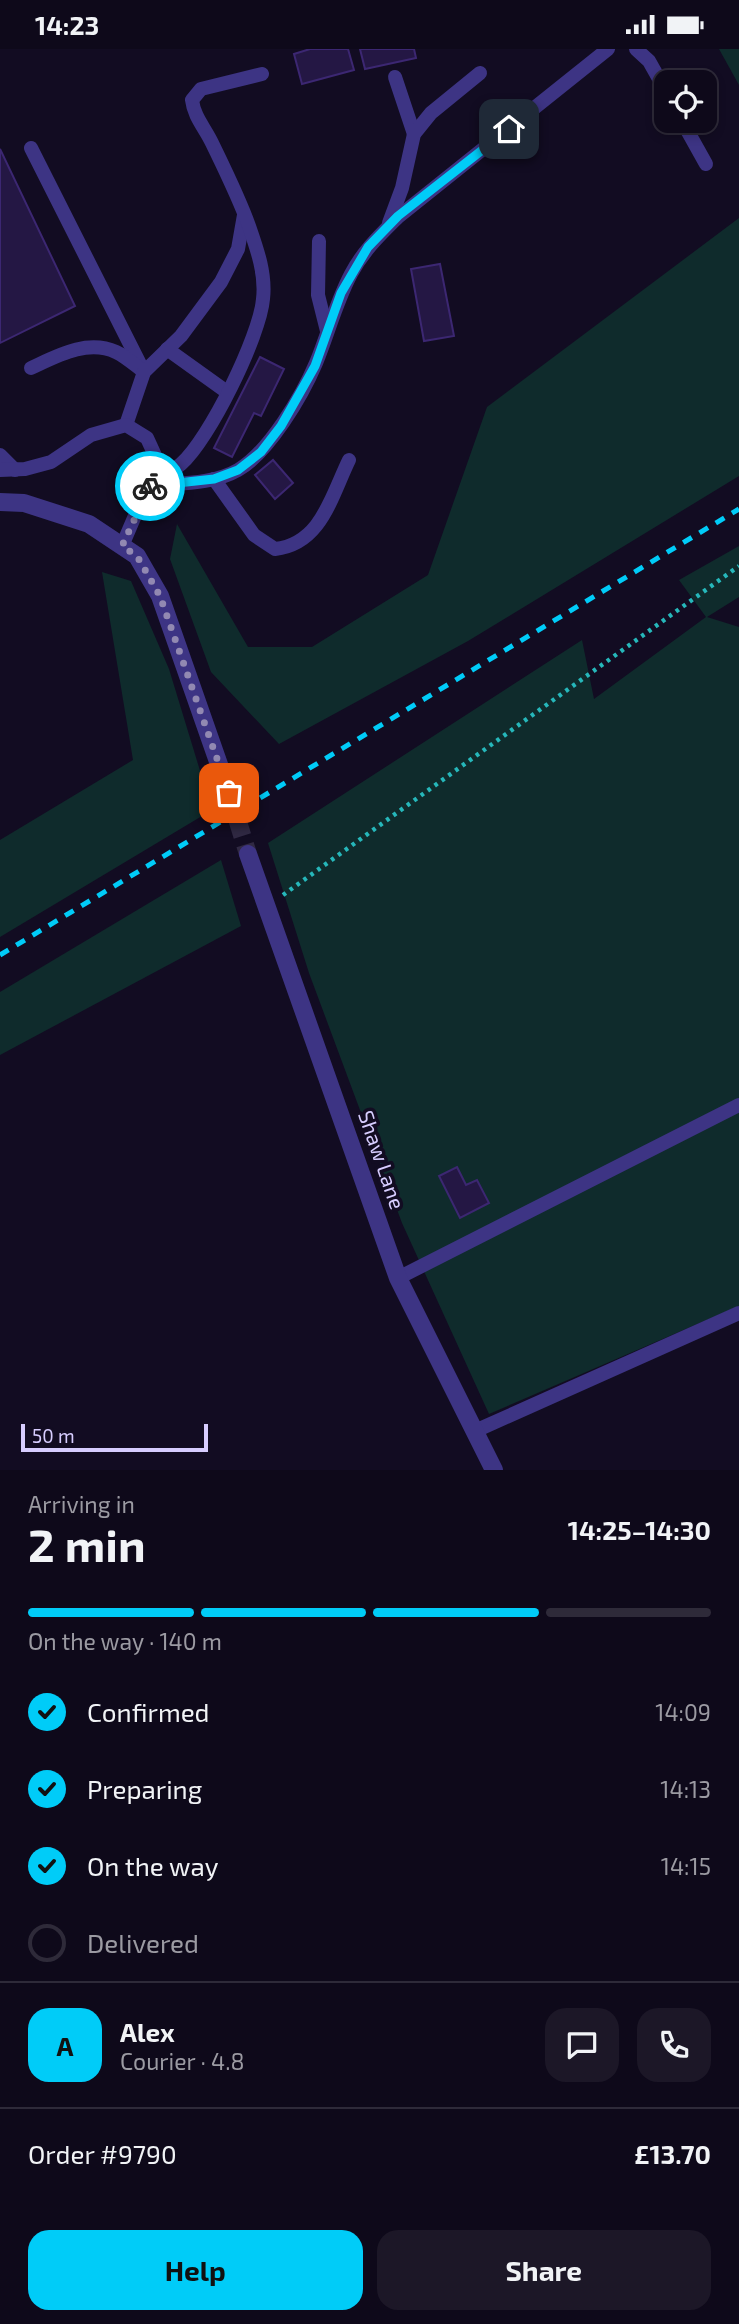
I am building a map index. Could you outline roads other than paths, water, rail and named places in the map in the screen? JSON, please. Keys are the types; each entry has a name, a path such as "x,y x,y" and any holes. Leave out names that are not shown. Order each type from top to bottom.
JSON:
{"street":[{"path":"0,502 24,503 89,524 137,556 160,596 229,793"},
{"name":"Shaw Lane","path":"248,854 398,1277 494,1470"}],"lane":[{"path":"149,486 214,479 238,470 261,452 281,426 315,366 341,293 352,270 368,247 398,216 608,49"},
{"path":"636,49 654,70"},
{"path":"387,228 402,188 414,134 431,113 480,73"},
{"path":"149,486 182,463 199,443 246,356 259,324 264,297 262,267 244,214 211,141 193,112 192,100 201,89 262,74"},
{"path":"395,77 414,134"},
{"path":"689,133 706,164"},
{"path":"31,148 144,372"},
{"path":"125,425 144,372 181,335 221,282 237,249 244,214"},
{"path":"319,241 318,295 327,331"},
{"path":"31,368 68,351 89,347 115,351 144,372"},
{"path":"167,349 227,392"},
{"path":"0,455 8,470 51,462 91,435 125,425 147,438 158,463 122,546"},
{"path":"214,479 254,535 275,549 290,547 317,529 349,460"},
{"path":"398,1277 739,1105"},
{"path":"475,1431 739,1313"}],"tunnel":[{"path":"229,793 248,854"}],"railway":[{"path":"0,955 739,509"}]}
